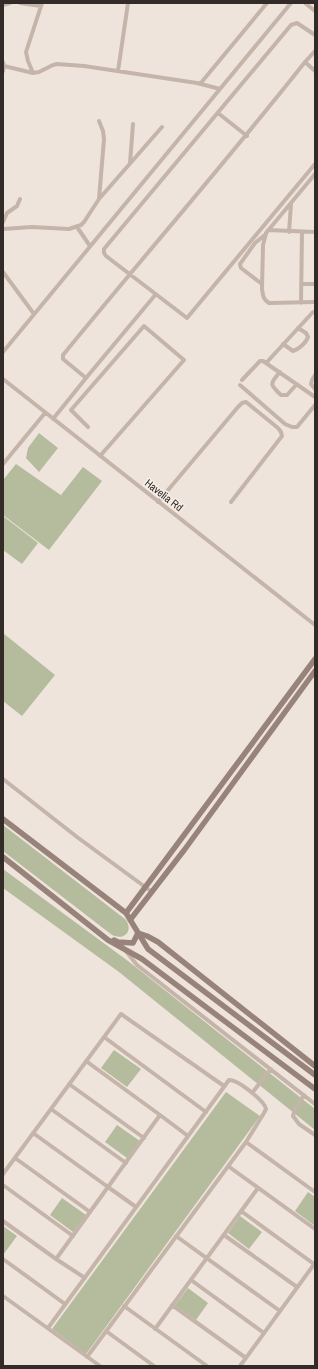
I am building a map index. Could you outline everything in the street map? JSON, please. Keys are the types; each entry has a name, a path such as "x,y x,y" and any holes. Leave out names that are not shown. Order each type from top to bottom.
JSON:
{"street":[{"path":"3,5 10,3"},
{"path":"20,3 41,5 26,52 33,74"},
{"path":"118,71 128,3"},
{"path":"200,84 267,3"},
{"path":"3,352 291,3"},
{"path":"305,3 315,11"},
{"path":"315,35 298,23 291,25 104,249 104,253 187,318 315,164"},
{"path":"86,378 63,359 63,355 129,274 247,136 315,51"},
{"path":"305,62 315,71"},
{"path":"3,66 33,74 52,65 58,64 118,71 200,84 220,89"},
{"path":"218,113 247,136"},
{"path":"99,121 104,139 99,199"},
{"path":"130,163 133,124"},
{"path":"3,229 32,227 77,228 84,222 99,199 162,127"},
{"path":"262,284 241,268 240,264 255,243 267,232 313,179 315,174"},
{"path":"3,222 7,214 17,206 20,199"},
{"path":"289,232 291,204"},
{"path":"77,228 90,246"},
{"path":"267,232 315,232"},
{"path":"267,232 262,245 262,284 263,296 265,300 269,303 315,302"},
{"path":"301,303 302,232"},
{"path":"3,272 34,314"},
{"path":"301,284 315,284"},
{"path":"52,419 156,294"},
{"path":"267,362 313,312"},
{"path":"88,427 70,410 144,326 184,360 100,456"},
{"path":"283,344 293,351 297,350 307,340 308,337 306,333 298,328"},
{"path":"315,397 263,360 260,361 241,382 285,424 292,427 296,427 315,405"},
{"path":"280,372 271,385 272,388 281,395 287,395 297,384"},
{"path":"315,375 311,384 315,389"},
{"name":"Havelia Rd","path":"3,379 315,626"},
{"path":"158,502 238,407 242,403 246,402 278,428 282,436 231,502"},
{"path":"3,464 45,413"},
{"path":"126,913 315,659"},
{"path":"130,920 315,671"},
{"path":"3,779 77,837 152,892"},
{"path":"3,819 126,913 148,949 315,1075"},
{"path":"3,857 101,934 142,959 315,1089"},
{"path":"101,934 118,942 128,944 133,943 138,932"},
{"path":"138,932 158,942 315,1066"},
{"path":"125,950 136,965 315,1104"},
{"path":"3,1174 121,1014 224,1086"},
{"path":"104,1036 206,1112"},
{"path":"86,1062 188,1136"},
{"path":"252,1093 271,1069"},
{"path":"48,1328 229,1080 232,1079 252,1093 263,1101 266,1109 246,1142 87,1356"},
{"path":"69,1084 144,1138"},
{"path":"304,1095 295,1109 293,1116 299,1124 315,1135"},
{"path":"51,1109 126,1163"},
{"path":"56,1259 160,1115"},
{"path":"33,1133 136,1207"},
{"path":"246,1142 315,1192"},
{"path":"15,1158 90,1212"},
{"path":"228,1166 315,1229"},
{"path":"3,1185 73,1236"},
{"path":"155,1329 258,1188"},
{"path":"240,1366 315,1263 241,1211"},
{"path":"3,1220 84,1278"},
{"path":"224,1235 297,1288"},
{"path":"176,1236 280,1311"},
{"path":"3,1259 65,1304"},
{"path":"191,1280 264,1333"},
{"path":"3,1296 100,1366"},
{"path":"172,1305 246,1358"},
{"path":"124,1306 207,1366"},
{"path":"106,1331 154,1366"}],"green space":[{"path":"39,433 58,448 39,472 26,458 28,448"},
{"path":"16,464 65,498 61,495 83,467 102,481 49,550 3,515 3,480"},
{"path":"3,516 38,543 22,564 3,550"},
{"path":"3,633 55,675 22,716 3,701"},
{"path":"3,825 125,919 129,927 127,933 121,937 112,935 3,851"},
{"path":"3,869 128,961 315,1109 315,1130 119,972 3,888"},
{"path":"114,1050 141,1069 127,1087 101,1068"},
{"path":"226,1092 260,1116 86,1354 52,1329"},
{"path":"117,1125 140,1141 127,1158 105,1142"},
{"path":"308,1192 315,1197 315,1226 295,1211"},
{"path":"62,1198 86,1215 73,1232 50,1215"},
{"path":"240,1216 262,1232 249,1249 228,1233"},
{"path":"3,1226 17,1236 3,1255"},
{"path":"188,1288 208,1303 196,1320 175,1305"}]}
